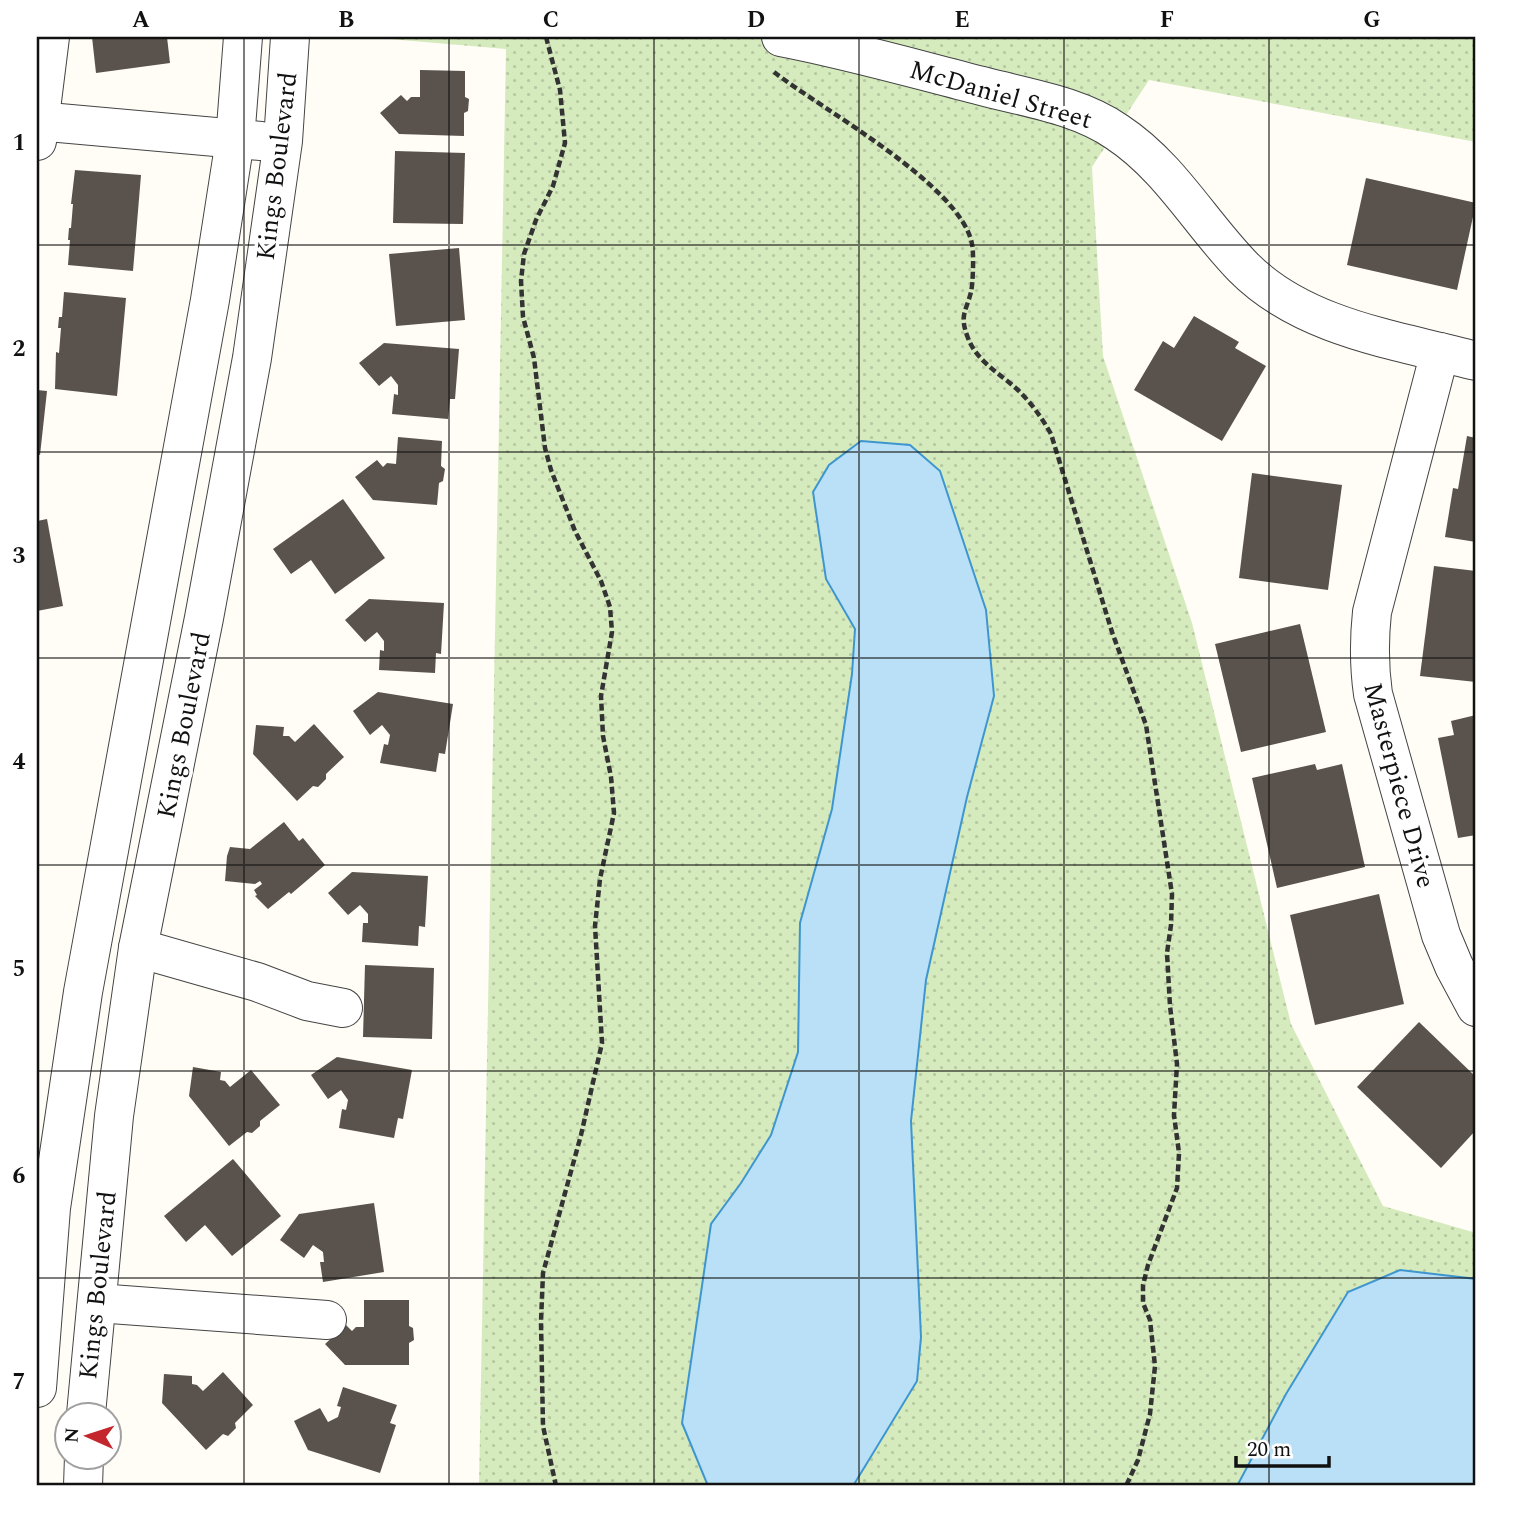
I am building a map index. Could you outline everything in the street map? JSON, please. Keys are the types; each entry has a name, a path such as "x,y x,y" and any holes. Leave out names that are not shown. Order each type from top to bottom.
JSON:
{"street":[{"path":"50,37 38,128 283,141"},
{"name":"Kings Boulevard","path":"37,1391 51,1208 83,992 210,299 234,140 243,37"},
{"name":"Kings Boulevard","path":"87,1400 114,1116 138,948 204,618 252,358 283,141 290,37"},
{"name":"McDaniel Street","path":"775,52 832,47 1014,94 1096,119 1156,163 1228,251 1266,286 1318,317 1458,356"},
{"name":"Masterpiece Drive","path":"1458,356 1372,612 1368,642 1373,694 1441,935 1476,1007"},
{"path":"138,948 257,982 307,1001 343,1008"},
{"path":"97,1303 327,1320"},
{"path":"37,1391 66,1400"}],"path":[{"path":"546,37 560,90 565,143 553,186 536,220 524,254 523,317 534,358 545,448 551,470 610,607 612,632 601,696 603,736 611,777 614,813 600,879 595,926 602,1043 543,1273 543,1426 555,1486"},
{"path":"775,52 831,110 933,186 962,222 972,244 972,290 963,313 968,337 984,362 1021,393 1039,414 1051,434 1112,632 1146,725 1172,894 1167,953 1177,1063 1174,1115 1179,1153 1177,1188 1143,1285 1143,1303 1150,1320 1156,1366 1150,1414 1138,1460 1126,1486"}],"green space":[{"path":"366,37 1476,37 1476,142 1149,80 1092,167 1103,356 1192,623 1291,1024 1383,1206 1476,1233 1476,1486 479,1486 506,49"}],"water":[{"path":"861,441 910,445 940,471 986,610 994,696 967,797 926,980 911,1121 921,1337 917,1381 853,1486 708,1486 682,1423 711,1224 771,1135 798,1052 800,923 832,809 852,674 855,629 826,579 813,492 829,465"},
{"path":"1400,1270 1476,1279 1476,1486 1237,1486 1286,1394 1348,1292"}],"building":[{"path":"92,37 167,37 170,63 96,73"},
{"path":"420,70 465,71 465,97 469,99 468,111 464,113 464,136 399,134 380,113 401,95 407,101 411,97 420,97"},
{"path":"395,151 465,153 463,224 393,223"},
{"path":"75,170 141,175 133,271 68,265"},
{"path":"1366,178 1476,203 1457,290 1347,265"},
{"path":"459,248 465,320 396,326 389,254"},
{"path":"64,292 126,298 117,396 55,389 56,352 59,353 61,328 58,328 59,317 62,317"},
{"path":"1194,316 1239,342 1235,348 1266,366 1222,441 1134,390 1163,341 1174,348"},
{"path":"384,343 459,349 455,399 450,399 448,419 392,414 398,385 391,376 379,386 359,363"},
{"path":"37,390 47,391 40,455 37,454"},
{"path":"1467,436 1476,438 1476,542 1445,537 1453,488 1458,489"},
{"path":"398,437 442,441 441,466 445,469 443,481 439,483 437,505 373,500 355,477 377,460 383,467 387,463 396,464"},
{"path":"1252,473 1342,485 1328,590 1239,578"},
{"path":"343,499 385,558 335,594 311,560 291,574 273,549"},
{"path":"47,519 63,606 37,611 37,521"},
{"path":"1434,566 1476,571 1476,682 1420,676"},
{"path":"369,599 444,603 441,654 436,653 435,673 379,670 380,650 384,651 384,641 377,632 365,642 345,620"},
{"path":"1300,624 1326,732 1241,752 1215,644"},
{"path":"378,692 453,704 445,754 439,753 436,772 380,763 384,744 388,745 390,735 382,725 370,735 353,711"},
{"path":"1476,715 1476,835 1458,838 1438,738 1454,735 1451,721"},
{"path":"314,724 344,757 326,774 326,779 318,787 313,786 297,801 253,754 256,725 284,727 283,736 289,736 295,742"},
{"path":"1315,764 1317,770 1342,764 1365,867 1277,888 1252,778"},
{"path":"284,822 299,841 303,838 325,865 291,894 289,892 268,909 255,896 257,895 254,890 262,884 260,881 255,884 225,881 227,856 230,847 250,849"},
{"path":"352,872 428,876 425,927 419,926 418,946 362,942 363,923 368,923 368,914 360,905 348,915 328,893"},
{"path":"1379,894 1404,1004 1315,1025 1290,915"},
{"path":"365,965 434,968 432,1039 363,1037"},
{"path":"1419,1022 1476,1077 1476,1130 1441,1168 1357,1087"},
{"path":"337,1057 412,1070 403,1119 398,1118 394,1138 339,1128 342,1109 346,1110 348,1100 341,1090 328,1099 311,1075"},
{"path":"193,1067 221,1072 220,1080 230,1087 251,1070 280,1105 260,1121 260,1126 252,1133 247,1132 229,1146 189,1096"},
{"path":"233,1159 281,1216 232,1256 205,1225 186,1242 164,1216"},
{"path":"374,1203 384,1272 323,1282 320,1262 324,1262 323,1252 313,1245 304,1258 280,1240 299,1214"},
{"path":"364,1300 409,1300 409,1326 413,1328 414,1340 409,1343 409,1365 345,1365 325,1344 346,1325 352,1331 356,1327 364,1327"},
{"path":"223,1372 253,1405 235,1423 236,1428 228,1436 223,1434 206,1450 162,1403 164,1374 192,1376 192,1384 203,1391"},
{"path":"343,1387 397,1405 390,1423 396,1425 380,1473 308,1450 294,1421 320,1408 328,1422 338,1417 341,1407 337,1406"}]}
